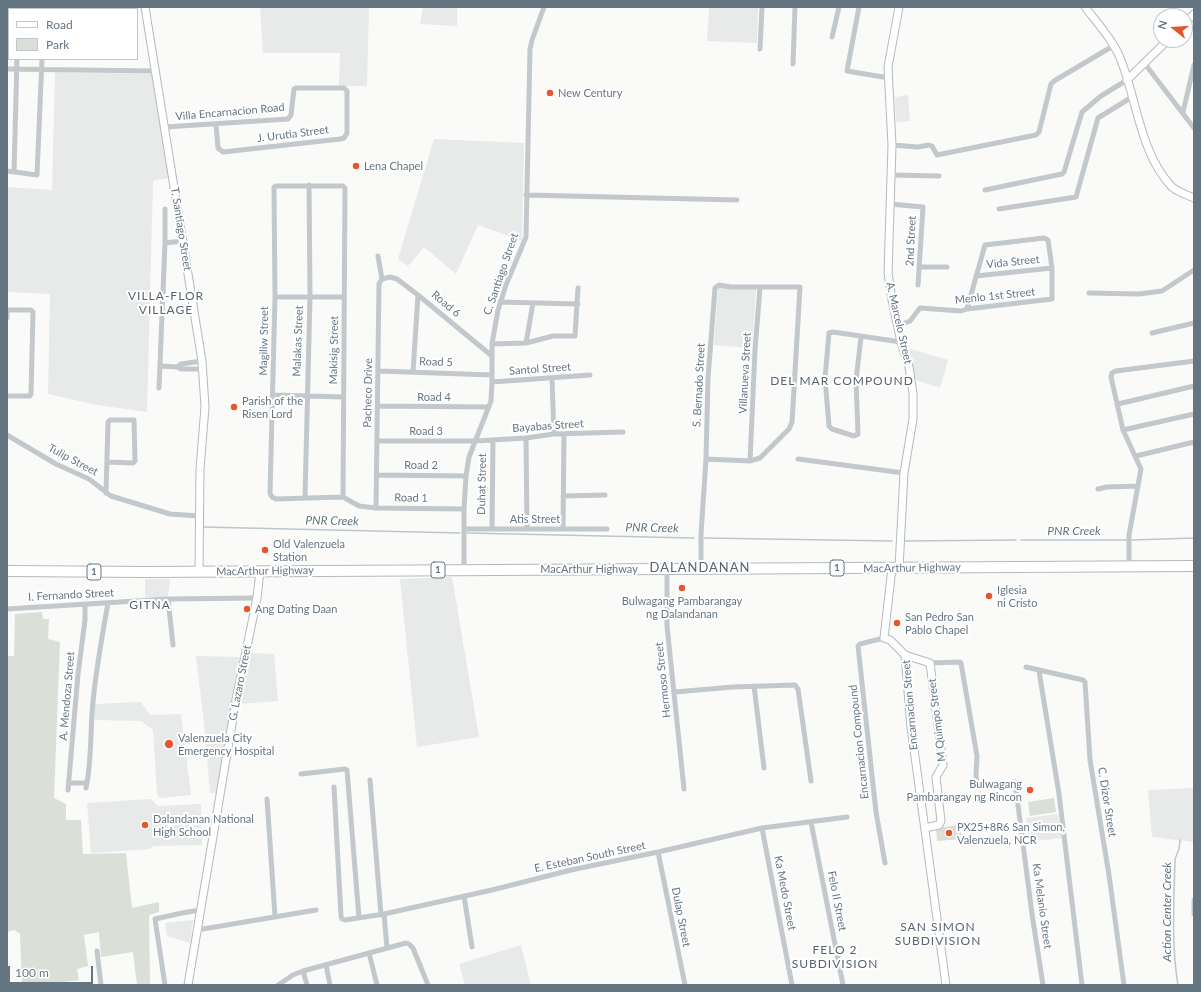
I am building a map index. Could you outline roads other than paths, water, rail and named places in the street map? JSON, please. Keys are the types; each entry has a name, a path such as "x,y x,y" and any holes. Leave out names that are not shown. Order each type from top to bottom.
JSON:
{"highway":[{"name":"MacArthur Highway","path":"7,571 199,572 1194,566"}],"street":[{"name":"T. Santiago Street","path":"145,7 203,369 205,407 200,468 199,572"},
{"name":"C. Santiago Street","path":"464,570 464,509 469,457 489,407 492,382 492,344 500,302 526,237 530,49 544,7"},
{"path":"760,49 762,7"},
{"path":"793,64 795,7"},
{"path":"832,37 839,7"},
{"path":"859,7 846,70 848,72 889,78"},
{"name":"A. Marcelo Street","path":"895,568 904,473 913,419 913,392 909,367 901,342 888,274 892,145 888,67 899,7"},
{"path":"1085,7 1113,46 1122,62 1148,148 1160,170 1172,187 1194,198"},
{"path":"892,145 918,147 929,145 932,146 937,155 1036,135 1039,132 1050,88 1054,81 1113,46"},
{"path":"985,190 1062,174 1064,172 1082,112 1101,96 1127,80 1160,48"},
{"path":"14,172 17,60"},
{"path":"7,171 37,175 42,60"},
{"path":"1145,64 1194,128"},
{"path":"1183,112 1194,65"},
{"path":"7,69 155,71"},
{"name":"Villa Encarnacion Road","path":"165,127 288,119 291,115 294,89 344,88"},
{"name":"J. Urutia Street","path":"216,124 218,148 223,152 344,138 347,133 347,91 344,88"},
{"path":"999,209 1076,197 1098,118 1132,97"},
{"path":"891,175 938,176"},
{"name":"Magiliw Street","path":"305,497 276,498 272,497 270,492 275,297 274,187 309,186"},
{"name":"Makisig Street","path":"309,186 343,186 345,188 343,497"},
{"name":"Malakas Street","path":"305,497 310,296 309,186"},
{"path":"526,195 737,200"},
{"name":"2nd Street","path":"890,204 923,207 918,285"},
{"path":"159,388 161,366 165,209"},
{"path":"967,309 986,245 988,244 1044,238 1048,240 1052,268"},
{"path":"165,243 183,241"},
{"name":"Pacheco Drive","path":"376,508 379,284 382,279 378,256"},
{"path":"919,267 947,267"},
{"name":"Menlo 1st Street","path":"898,326 910,321 920,308 961,311 967,309 1050,300 1052,298 1052,268"},
{"name":"Vida Street","path":"976,276 1052,268"},
{"path":"1089,293 1139,294 1162,291 1194,270"},
{"name":"Road 6","path":"382,279 390,277 397,279 418,294 492,356"},
{"name":"S. Bernado Street","path":"701,569 701,534 706,458 708,378 715,288 719,285 800,287 792,422 789,429 772,447 760,458 750,461"},
{"name":"Villanueva Street","path":"750,461 755,350 760,286"},
{"path":"492,344 526,343 553,336 576,336 578,288"},
{"path":"413,372 418,294"},
{"path":"275,297 344,297"},
{"path":"500,302 578,304"},
{"path":"526,343 533,303"},
{"path":"7,318 7,310 31,310 33,312 31,394 30,396 7,396"},
{"path":"1152,333 1194,323"},
{"path":"861,337 856,380 858,434 854,436 832,429 829,426 825,378 830,334 833,332 901,342"},
{"path":"177,367 182,364 202,361"},
{"path":"1129,567 1129,535 1141,469 1123,430 1111,377 1112,373 1116,371 1194,361"},
{"path":"161,366 177,367 181,370 203,369"},
{"name":"Road 5","path":"379,371 492,374"},
{"name":"Santol Street","path":"492,382 552,379 590,375"},
{"path":"552,379 554,434"},
{"path":"1118,404 1194,386"},
{"path":"273,396 343,397"},
{"name":"Road 4","path":"378,406 489,407"},
{"path":"1123,430 1194,414"},
{"path":"106,493 108,422 110,420 134,420 135,461 133,463 107,462"},
{"name":"Bayabas Street","path":"475,441 526,438 554,434 623,432"},
{"path":"563,529 562,496 564,434"},
{"name":"Tulip Street","path":"7,435 56,464 89,479 113,497 156,511 178,515 199,516"},
{"path":"526,438 527,529"},
{"name":"Duhat Street","path":"492,528 493,440"},
{"name":"Road 3","path":"377,441 475,441"},
{"path":"1136,456 1194,442"},
{"path":"706,458 750,461"},
{"path":"798,459 904,473"},
{"name":"Road 2","path":"377,475 466,476"},
{"path":"1098,489 1107,487 1138,486"},
{"path":"562,496 605,495"},
{"path":"305,497 343,497"},
{"name":"Road 1","path":"343,497 359,506 376,508 464,509"},
{"name":"Atis Street","path":"464,529 607,529"},
{"path":"884,638 895,568"},
{"name":"Hermoso Street","path":"666,569 667,626 684,789"},
{"name":"G. Lazaro Street","path":"188,985 236,700 257,598 260,571"},
{"name":"I. Fernando Street","path":"7,609 168,599 257,598"},
{"path":"168,599 173,645"},
{"path":"69,783 87,785 95,681 108,603"},
{"name":"A. Mendoza Street","path":"68,790 78,674 85,620 85,604"},
{"name":"Encarnacion Street","path":"884,638 890,640 905,655 911,727 946,985"},
{"name":"Encarnacion Compound","path":"884,638 860,644 858,646 876,812 885,863"},
{"path":"905,655 930,663 961,663 977,756 977,787"},
{"name":"M Quimpo Street","path":"925,828 939,825 941,821 936,775 943,765 930,663"},
{"name":"C. Dizor Street","path":"1026,667 1083,680 1085,682 1090,760 1109,875 1124,985"},
{"path":"1039,671 1059,794 1082,985"},
{"path":"675,692 754,686 795,685 798,689 812,781"},
{"path":"754,686 764,768"},
{"path":"301,774 347,770 359,918"},
{"path":"370,780 382,915 387,948"},
{"name":"Ka Melanio Street","path":"1015,782 1042,985"},
{"name":"E. Esteban South Street","path":"334,787 341,916 344,920 382,915 571,870 762,828 847,817"},
{"path":"267,799 275,916"},
{"name":"Felo II Street","path":"811,822 843,985"},
{"name":"Ka Medo Street","path":"762,828 792,985"},
{"name":"Dulap Street","path":"658,852 685,985"},
{"path":"464,896 472,947"},
{"path":"1194,900 1194,914"},
{"path":"165,985 155,919 200,910"},
{"path":"197,930 316,910"},
{"path":"278,985 293,975 303,971 369,952 409,944 413,948 428,985"},
{"path":"97,951 101,985"},
{"path":"369,952 377,985"},
{"path":"326,965 330,985"},
{"path":"303,971 307,985"}],"waterway":[{"name":"PNR Creek","path":"203,527 460,533"},
{"name":"PNR Creek","path":"467,533 694,538"},
{"name":"PNR Creek","path":"704,538 892,541"},
{"name":"PNR Creek","path":"1132,540 1194,538"},
{"name":"PNR Creek","path":"903,541 1016,540"},
{"name":"PNR Creek","path":"1021,540 1127,540"},
{"name":"Action Center Creek","path":"1178,985 1174,954 1174,906 1175,859 1179,849 1180,840"}],"place":[{"name":"New Century","path":"550,93"},
{"name":"Lena Chapel","path":"356,166"},
{"name":"Parish of the Risen Lord","path":"234,407"},
{"name":"Old Valenzuela Station","path":"265,550"},
{"name":"Bulwagang Pambarangay ng Dalandanan","path":"682,588"},
{"name":"Iglesia ni Cristo","path":"989,596"},
{"name":"Ang Dating Daan","path":"247,609"},
{"name":"San Pedro San Pablo Chapel","path":"897,623"},
{"name":"Valenzuela City Emergency Hospital","path":"169,744"},
{"name":"Bulwagang Pambarangay ng Rincon","path":"1030,790"},
{"name":"Dalandanan National High School","path":"145,825"},
{"name":"PX25+8R6 San Simon, Valenzuela, NCR","path":"949,833"}],"district":[{"name":"VILLA-FLOR VILLAGE","path":"166,303"},
{"name":"DEL MAR COMPOUND","path":"842,381"},
{"name":"DALANDANAN","path":"700,568"},
{"name":"GITNA","path":"150,605"},
{"name":"SAN SIMON SUBDIVISION","path":"938,934"},
{"name":"FELO 2 SUBDIVISION","path":"835,957"}]}
